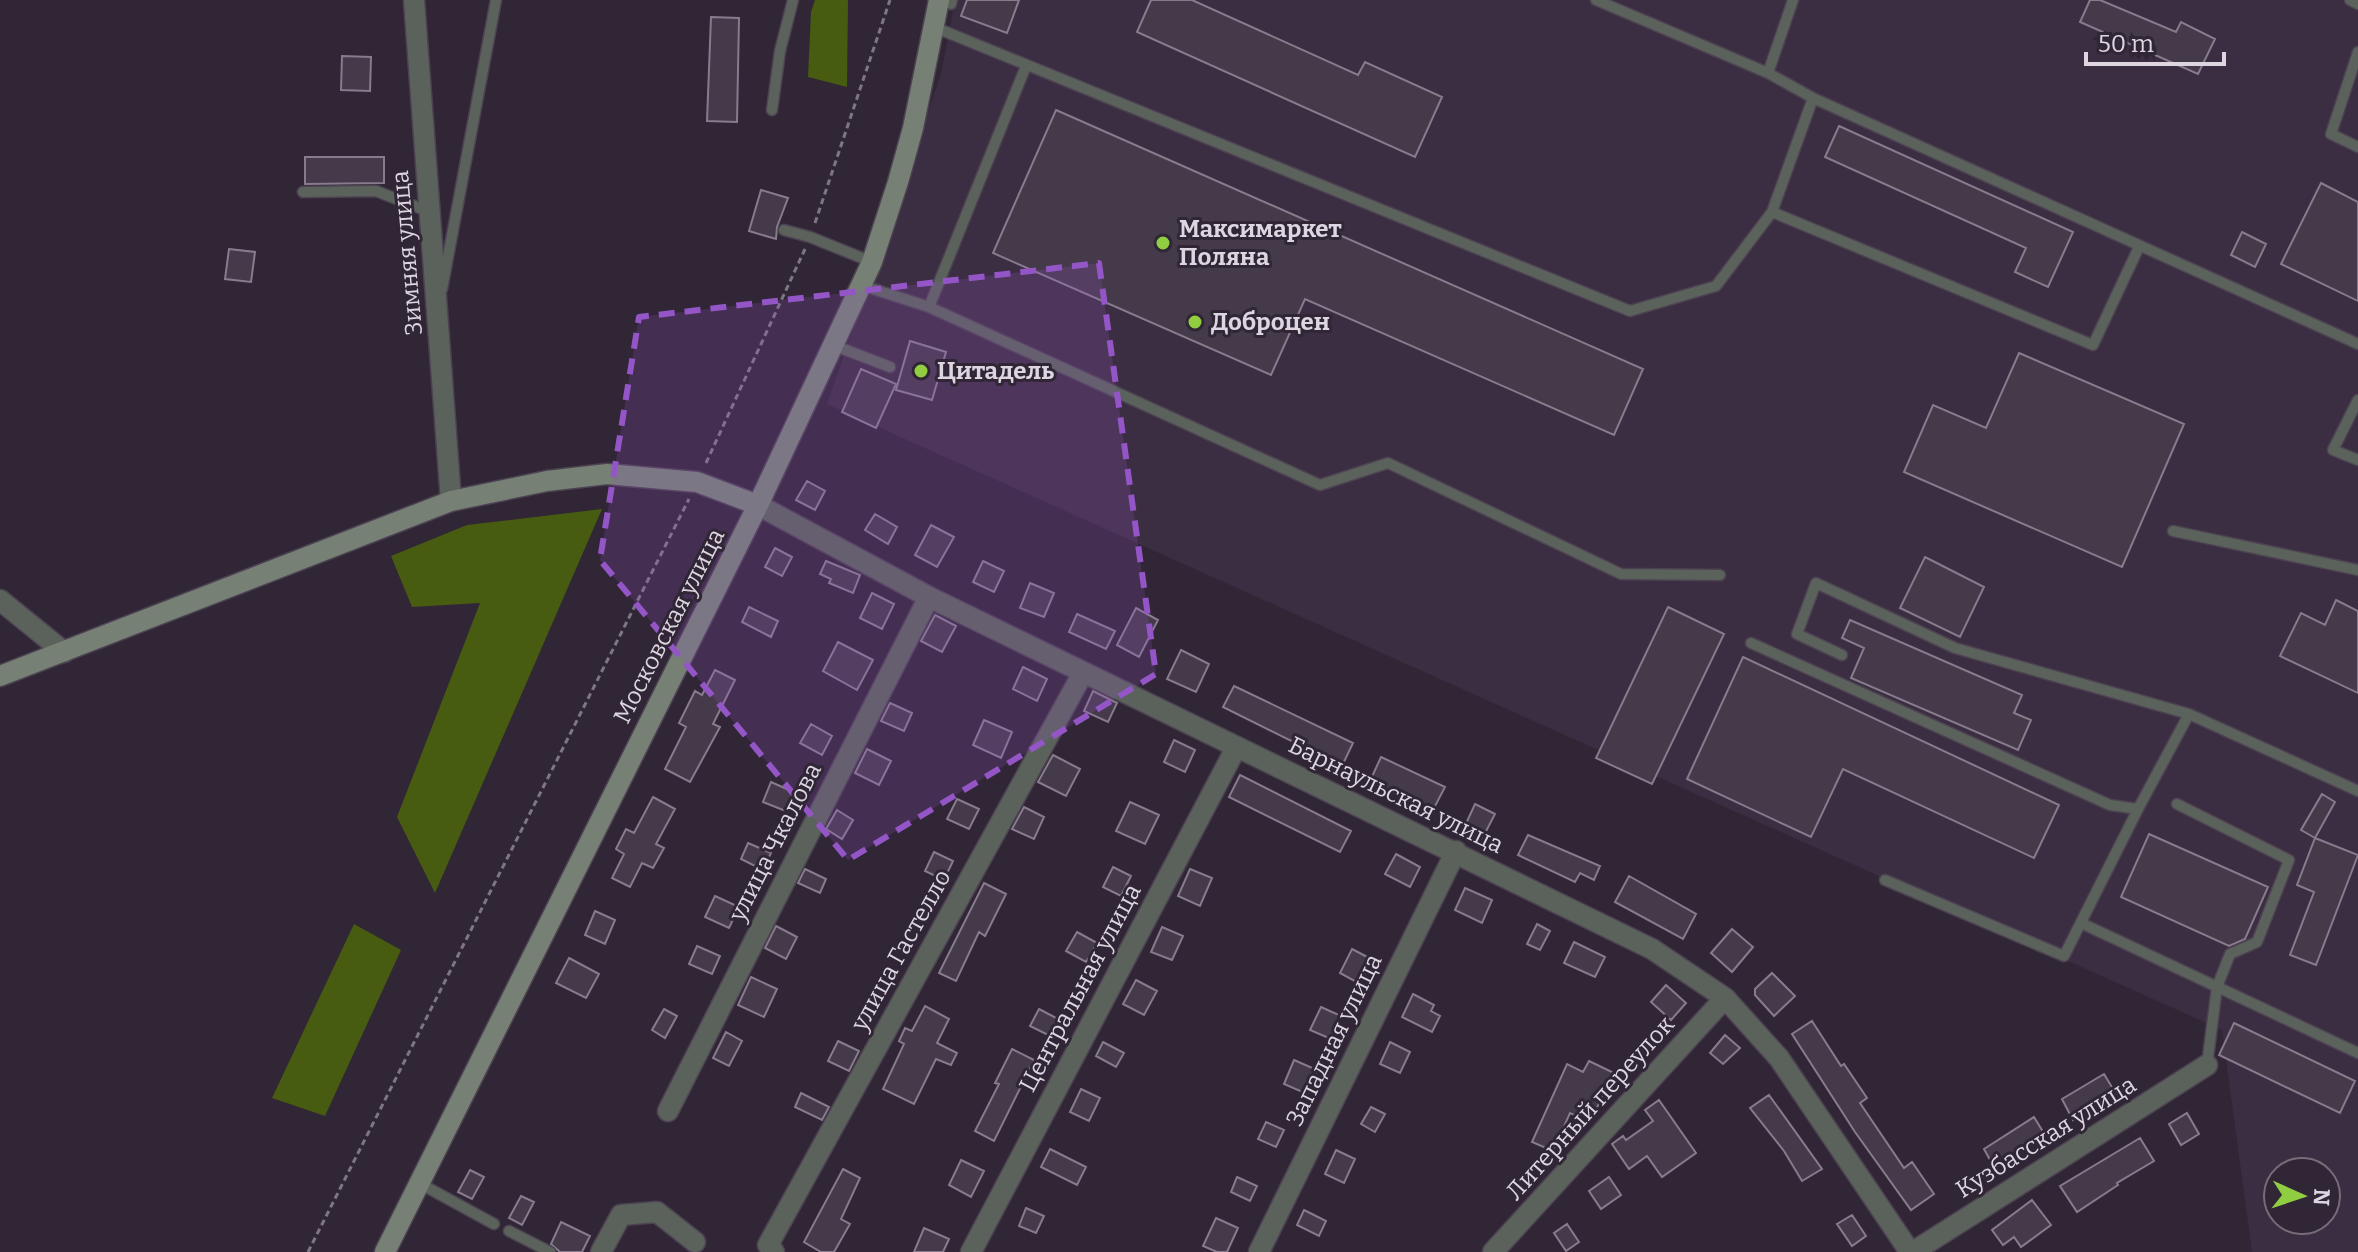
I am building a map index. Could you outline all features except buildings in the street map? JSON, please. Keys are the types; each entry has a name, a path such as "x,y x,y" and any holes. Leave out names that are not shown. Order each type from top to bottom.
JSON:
{"main road":[{"name":"Московская улица","path":"385,1252 758,505 872,262 913,128 934,27 947,1"},
{"path":"0,676 451,501 547,481 607,474 697,482 758,505"}],"street":[{"name":"Зимняя улица","path":"414,0 451,501"},
{"name":"Барнаульская улица","path":"758,505 929,597 1652,949 1725,998 1779,1058 1912,1252"},
{"name":"улица Чкалова","path":"668,1111 929,597"},
{"path":"0,600 64,652"},
{"name":"улица Гастелло","path":"774,1252 768,1245 1083,673"},
{"name":"Центральная улица","path":"971,1252 1236,748"},
{"name":"Западная улица","path":"1259,1252 1456,851"},
{"name":"Литерный переулок","path":"1493,1252 1725,998"},
{"name":"Кузбасская улица","path":"1912,1252 2207,1065"},
{"path":"601,1252 621,1215 657,1212 695,1242"}],"lane":[{"path":"438,307 496,0"},
{"path":"772,110 780,51 793,0"},
{"path":"1596,0 1768,73 1813,98 2358,344"},
{"path":"1768,73 1793,0"},
{"path":"2350,0 2358,4"},
{"path":"934,27 1630,311 1716,286 1772,212 1813,98"},
{"path":"2358,52 2331,134 2358,147"},
{"path":"929,307 1026,66"},
{"path":"303,192 376,191 430,212"},
{"path":"1772,212 2093,345 2139,247"},
{"path":"784,230 872,262"},
{"path":"861,285 929,307 1320,485 1388,463 1621,574 1720,575"},
{"path":"833,345 890,367"},
{"path":"2358,400 2333,450 2358,460"},
{"path":"2173,531 2358,570"},
{"path":"1842,655 1797,634 1816,583 1955,648 2189,714 2358,791"},
{"path":"1751,643 2110,805 2138,809"},
{"path":"1885,880 2064,956 2189,714"},
{"path":"2177,804 2289,860 2257,942 2230,954 2217,987 2207,1065"},
{"path":"2081,923 2358,1053"},
{"path":"419,1183 494,1224"},
{"path":"509,1231 550,1252"}],"path":[{"path":"308,1252 697,482 810,237 890,0"}],"highlighted area":[{"path":"1099,263 1156,674 848,860 600,560 639,317"}],"shaded area":[{"path":"955,0 2358,0 2358,1252 2252,1252 2222,1030 827,404 941,74"}],"green space":[{"path":"815,0 848,0 847,87 808,77 811,12"},
{"path":"602,509 435,893 397,817 480,603 412,607 391,556 467,525"},
{"path":"354,924 401,950 325,1116 272,1098"}],"place":[{"name":"Максимаркет Поляна","path":"1163,243"},
{"name":"Доброцен","path":"1195,322"},
{"name":"Цитадель","path":"921,371"}]}
